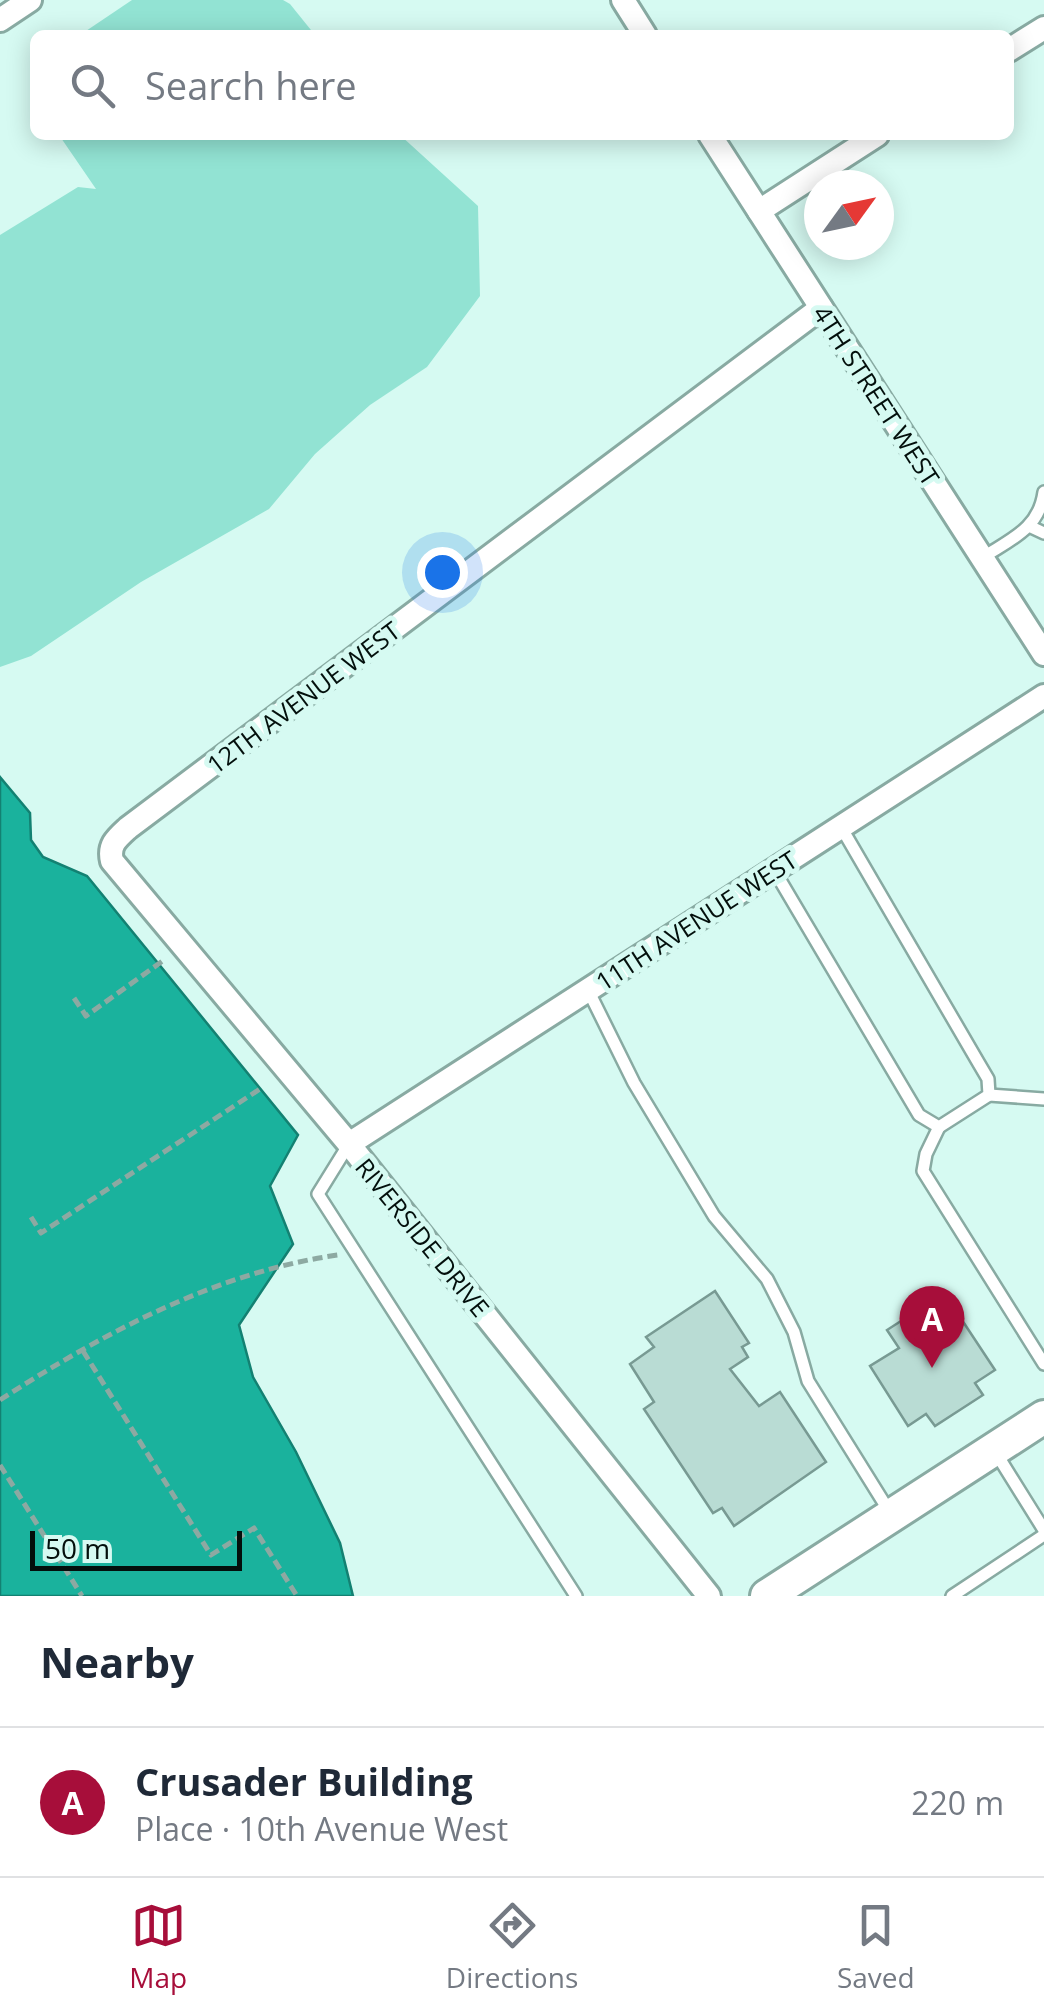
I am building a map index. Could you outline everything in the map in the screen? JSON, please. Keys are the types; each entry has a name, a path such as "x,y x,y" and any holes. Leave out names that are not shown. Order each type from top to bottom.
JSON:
{"street":[{"path":"0,20 30,0"},
{"path":"623,0 642,30"},
{"path":"1014,47 1044,28"},
{"name":"4TH STREET WEST","path":"713,140 1044,654"},
{"path":"759,211 869,140"},
{"name":"12TH AVENUE WEST","path":"130,884 112,861 110,852 115,840 128,828 821,308"},
{"name":"11TH AVENUE WEST","path":"349,1144 1044,696"},
{"name":"RIVERSIDE DRIVE","path":"130,884 349,1144 709,1596"},
{"path":"767,1596 1044,1416"}],"lane":[{"path":"982,558 1030,526 1042,512 1044,492"},
{"path":"1030,526 1044,533"},
{"path":"841,826 988,1079 989,1095"},
{"path":"774,870 920,1115 939,1126"},
{"path":"588,990 634,1083 714,1216 766,1279 794,1332 808,1382 892,1515"},
{"path":"1044,1099 989,1095 939,1126 923,1171 1044,1364"},
{"path":"349,1144 318,1194 576,1596"},
{"path":"952,1596 1044,1533 994,1449"}],"path":[{"path":"74,998 86,1016 165,960"},
{"path":"32,1217 42,1233 263,1087"},
{"path":"0,1400 82,1350 185,1297 300,1260 356,1253"},
{"path":"82,1350 211,1555 254,1528 297,1596"},
{"path":"0,1465 82,1596"}],"shaded area":[{"path":"132,0 283,0 311,30 87,30"},
{"path":"62,140 405,140 478,206 480,296 427,367 370,405 315,454 269,509 141,582 31,656 0,667 0,235 78,187 96,189"},
{"path":"0,777 30,813 31,840 43,857 87,876 298,1135 270,1186 293,1244 239,1325 253,1377 296,1452 340,1543 353,1596 0,1596"}],"building":[{"path":"715,1291 749,1343 742,1347 748,1357 730,1369 759,1406 780,1392 826,1462 734,1526 722,1508 713,1513 644,1409 654,1402 630,1364 654,1347 646,1337"},
{"path":"956,1311 995,1370 975,1383 983,1395 935,1426 926,1414 908,1426 870,1366 899,1348 887,1330 915,1312 927,1330"}],"place":[{"name":"Crusader Building","path":"932,1368"}]}
